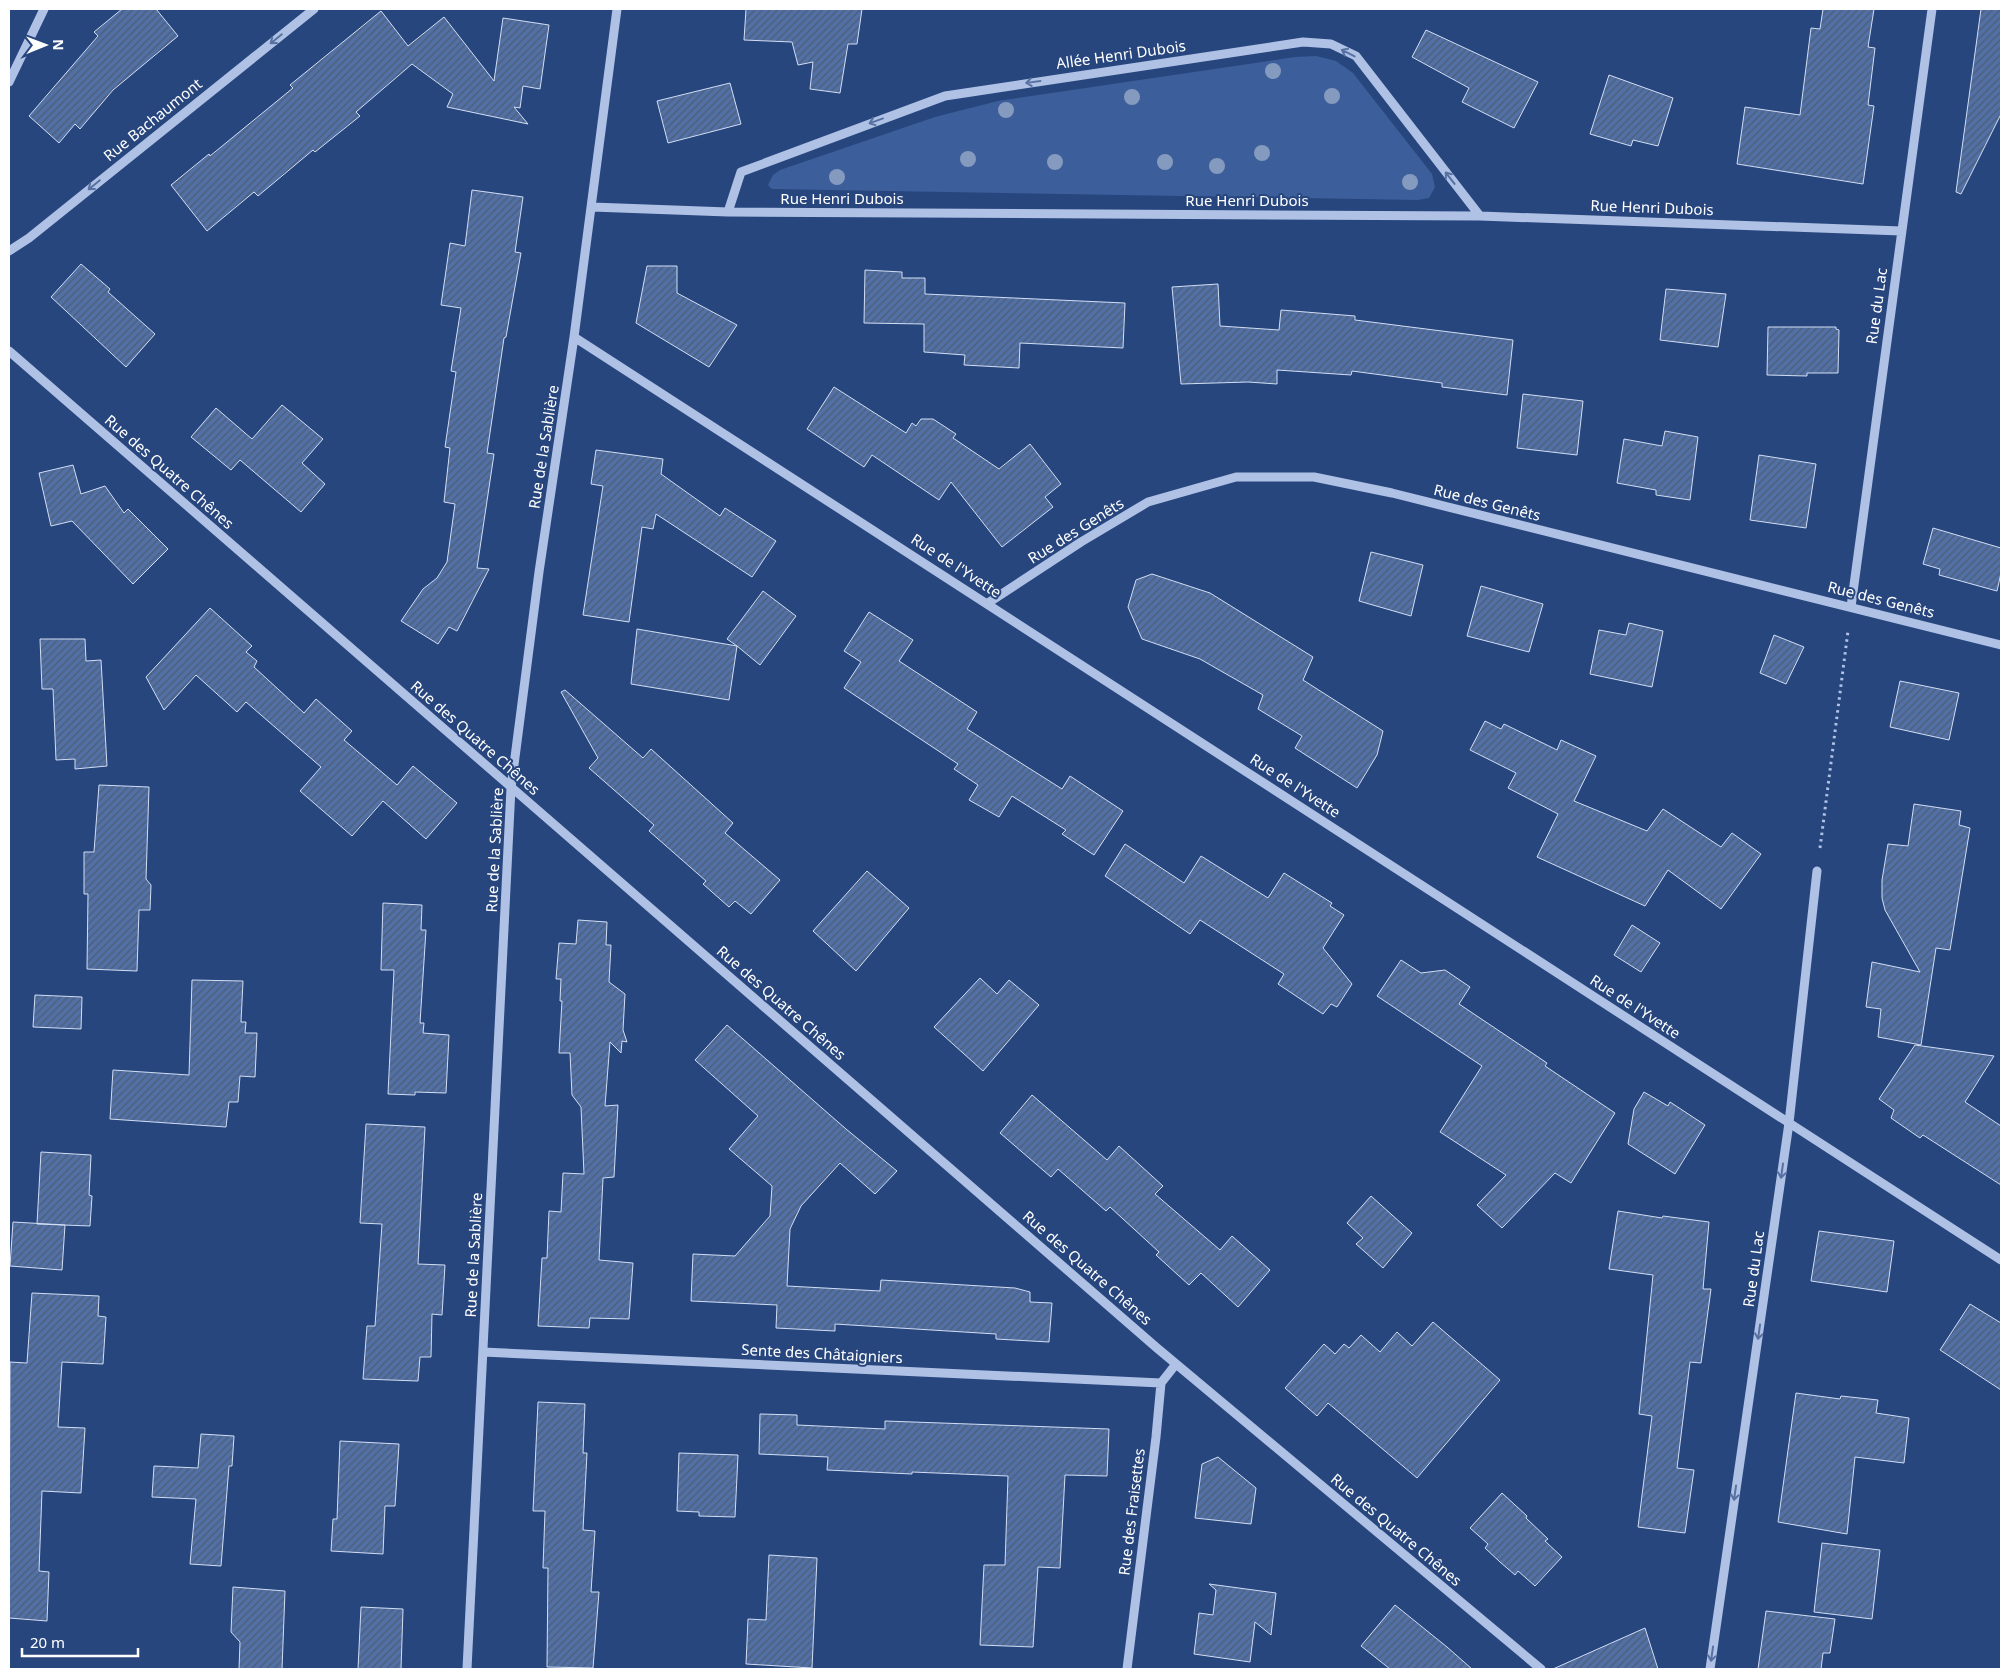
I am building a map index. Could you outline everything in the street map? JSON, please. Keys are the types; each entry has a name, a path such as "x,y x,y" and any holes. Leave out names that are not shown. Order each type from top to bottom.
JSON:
{"street":[{"path":"9,82 44,9"},
{"name":"Rue Bachaumont","path":"9,251 29,238 314,9"},
{"name":"Rue de la Sablière","path":"467,1669 511,788 539,572 592,207 617,9"},
{"name":"Rue du Lac","path":"1851,607 1932,9"},
{"name":"Allée Henri Dubois","path":"728,212 741,172 945,96 1303,42 1331,44 1356,56 1480,216"},
{"name":"Rue Henri Dubois","path":"592,207 728,212 1480,216 1901,230"},
{"name":"Rue de l'Yvette","path":"574,337 2001,1260"},
{"name":"Rue des Quatre Chênes","path":"9,351 1176,1364 1541,1669"},
{"name":"Rue des Genêts","path":"988,603 1081,542 1148,502 1236,477 1314,477 1392,493 2001,645"},
{"name":"Rue du Lac","path":"1710,1669 1789,1123 1817,871"},
{"name":"Sente des Châtaigniers","path":"483,1352 1161,1383"},
{"path":"1161,1383 1176,1364"},
{"name":"Rue des Fraisettes","path":"1127,1669 1161,1383"}],"path":[{"path":"1817,871 1851,607"}],"shaded area":[{"path":"1316,56 1336,61 1353,73 1432,174 1435,187 1429,198 1418,200 772,189 768,185 773,175 780,170 935,117 998,101 1295,57"}],"building":[{"path":"122,9 156,9 178,36 113,90 80,129 75,124 59,143 29,116 98,36 94,32"},
{"path":"746,9 862,9 857,44 848,44 840,93 810,89 813,62 798,65 792,42 744,40"},
{"path":"1823,9 1874,9 1868,47 1875,48 1868,105 1874,106 1863,184 1737,164 1745,107 1800,115 1811,28 1820,29"},
{"path":"1981,9 2001,9 2001,114 1961,194 1956,192"},
{"path":"381,11 408,46 444,17 494,81 503,18 549,25 540,89 523,86 520,108 514,107 528,124 447,107 453,94 412,64 356,112 360,116 315,152 313,150 258,196 254,192 207,231 171,185 209,154 210,156 293,88 290,85"},
{"path":"1426,30 1538,82 1514,128 1462,102 1469,88 1412,57"},
{"path":"1609,75 1673,98 1658,146 1633,140 1631,146 1590,134"},
{"path":"730,83 741,124 668,143 657,101"},
{"path":"472,190 523,197 515,252 521,253 506,337 504,338 487,453 494,454 477,568 489,569 457,631 449,627 438,644 401,621 423,589 437,578 447,562 455,504 444,502 450,448 445,447 456,372 451,371 461,308 441,305 450,243 465,246"},
{"path":"81,264 110,289 108,292 155,334 126,367 51,297"},
{"path":"647,266 677,266 677,293 737,325 709,367 636,323"},
{"path":"865,270 902,272 902,278 925,278 925,294 1125,303 1123,348 1020,343 1019,368 964,365 965,355 924,352 924,324 864,323"},
{"path":"1218,284 1220,326 1279,330 1281,310 1355,316 1355,320 1513,340 1507,395 1442,387 1442,383 1352,371 1351,375 1277,370 1277,384 1248,382 1181,384 1172,287"},
{"path":"1666,289 1726,294 1718,347 1660,340"},
{"path":"1768,327 1836,327 1839,330 1838,373 1807,373 1807,376 1767,375"},
{"path":"834,387 906,433 912,423 916,426 921,419 933,419 956,434 953,438 999,469 1030,444 1061,484 1045,497 1053,507 1002,547 951,482 939,500 872,455 864,467 807,429"},
{"path":"1523,394 1583,401 1577,455 1517,448"},
{"path":"282,405 323,439 302,463 325,484 301,512 240,460 231,470 191,437 216,408 252,439"},
{"path":"1665,431 1698,437 1690,500 1656,495 1656,490 1617,483 1624,439 1662,446"},
{"path":"596,450 663,459 661,474 720,516 725,508 776,541 752,577 656,514 653,529 642,527 629,622 583,615 603,486 591,484"},
{"path":"1759,455 1816,464 1806,528 1750,520"},
{"path":"73,465 81,494 105,486 124,513 128,509 168,549 133,584 72,521 51,526 39,473"},
{"path":"1933,528 2001,548 2001,573 1997,591 1939,575 1940,569 1923,564"},
{"path":"1371,552 1423,565 1411,616 1359,601"},
{"path":"1152,574 1210,593 1313,657 1303,680 1383,731 1377,755 1357,788 1295,748 1302,736 1258,709 1263,695 1200,659 1142,639 1128,607 1136,580"},
{"path":"1481,586 1543,604 1529,652 1467,636"},
{"path":"763,591 796,616 760,665 727,639"},
{"path":"210,608 252,646 246,652 257,661 254,667 304,713 316,699 352,731 344,740 397,785 413,766 457,803 426,839 383,801 352,836 300,791 321,767 246,702 237,712 196,675 164,710 146,677"},
{"path":"869,612 913,640 899,661 977,712 967,729 1062,789 1070,776 1123,811 1094,855 1062,834 1066,830 1012,796 999,817 969,800 978,785 954,769 958,764 844,688 861,662 844,651"},
{"path":"1629,623 1663,631 1652,687 1590,674 1599,630 1626,635"},
{"path":"637,629 737,646 729,700 631,684"},
{"path":"1774,635 1804,647 1786,684 1760,673"},
{"path":"40,639 85,639 86,661 101,660 107,766 75,769 75,759 56,760 53,689 42,689"},
{"path":"1900,681 1959,693 1949,740 1890,727"},
{"path":"565,690 643,758 651,749 733,823 725,833 780,880 751,914 735,901 729,907 703,884 706,881 649,831 654,825 589,768 598,758 561,692"},
{"path":"1485,721 1501,729 1504,724 1557,750 1561,740 1596,756 1574,801 1647,831 1663,809 1721,847 1732,833 1761,854 1721,909 1668,870 1645,906 1537,857 1558,814 1508,788 1516,773 1470,750"},
{"path":"99,785 149,787 146,879 151,885 150,910 139,910 137,971 87,969 88,894 84,894 84,852 94,852"},
{"path":"1914,804 1961,811 1959,825 1970,828 1950,950 1936,948 1921,1045 1878,1037 1881,1009 1866,1007 1872,962 1920,972 1885,910 1882,898 1882,880 1888,844 1908,846"},
{"path":"1125,844 1184,883 1201,856 1268,898 1284,873 1332,903 1330,906 1344,915 1323,948 1352,984 1337,1007 1331,1004 1323,1014 1278,984 1284,974 1200,920 1190,934 1105,876"},
{"path":"867,871 909,908 856,971 813,931"},
{"path":"383,903 422,905 421,930 426,930 420,1023 424,1023 423,1033 449,1035 446,1093 415,1092 415,1095 388,1094 394,970 381,970"},
{"path":"578,920 607,922 606,945 611,945 609,982 625,994 623,1030 627,1042 622,1041 621,1053 610,1042 605,1106 618,1105 614,1177 603,1178 599,1260 633,1263 629,1319 590,1318 589,1328 538,1326 542,1258 547,1258 549,1211 561,1212 563,1173 584,1174 581,1107 572,1095 570,1053 559,1053 562,1001 560,1001 561,979 556,979 559,943 576,944"},
{"path":"1632,925 1660,943 1641,972 1614,955"},
{"path":"1401,960 1421,973 1445,970 1470,987 1459,1004 1547,1063 1545,1066 1615,1113 1571,1183 1555,1173 1502,1228 1477,1205 1506,1175 1440,1132 1482,1066 1377,996"},
{"path":"980,978 997,994 1009,980 1039,1005 983,1071 934,1027"},
{"path":"192,980 243,981 241,1022 246,1022 245,1033 257,1033 255,1077 240,1076 238,1102 229,1102 226,1127 110,1119 113,1070 189,1075"},
{"path":"35,995 82,997 81,1029 33,1027"},
{"path":"727,1025 897,1171 875,1194 840,1163 801,1206 790,1229 787,1286 880,1291 881,1280 1015,1288 1030,1292 1030,1302 1052,1303 1049,1342 996,1339 996,1334 835,1324 835,1331 776,1328 777,1305 691,1301 693,1254 735,1256 770,1216 772,1186 729,1149 758,1116 695,1060"},
{"path":"1915,1045 1994,1056 1965,1102 2001,1126 2001,1185 1923,1135 1920,1138 1891,1118 1894,1110 1879,1099"},
{"path":"1644,1092 1668,1106 1670,1102 1705,1125 1675,1174 1628,1144 1634,1109"},
{"path":"1032,1095 1107,1160 1119,1146 1163,1186 1155,1194 1220,1250 1232,1236 1270,1270 1238,1307 1201,1273 1189,1285 1156,1255 1159,1252 1110,1207 1106,1211 1058,1169 1051,1177 1000,1133"},
{"path":"366,1124 425,1127 418,1264 445,1265 442,1315 432,1314 431,1357 420,1357 418,1381 363,1379 367,1326 375,1326 382,1224 360,1223"},
{"path":"41,1152 91,1155 89,1195 92,1196 90,1226 37,1224"},
{"path":"1371,1196 1412,1233 1383,1268 1356,1244 1363,1238 1347,1223"},
{"path":"1618,1211 1662,1218 1663,1216 1709,1222 1703,1289 1711,1289 1701,1363 1690,1362 1677,1468 1694,1470 1685,1533 1638,1527 1652,1416 1639,1414 1653,1275 1609,1269"},
{"path":"13,1222 65,1225 62,1270 10,1266"},
{"path":"1819,1231 1894,1241 1887,1292 1811,1281"},
{"path":"32,1293 99,1296 98,1316 106,1317 103,1364 62,1362 58,1427 85,1428 81,1493 42,1491 39,1571 49,1572 47,1621 9,1618 10,1362 27,1363"},
{"path":"1970,1304 2001,1323 2001,1390 1940,1350"},
{"path":"1433,1322 1500,1380 1417,1478 1328,1403 1317,1416 1285,1388 1324,1344 1335,1354 1344,1344 1349,1348 1361,1335 1380,1352 1397,1332 1412,1346"},
{"path":"1796,1393 1840,1399 1841,1396 1878,1400 1876,1413 1909,1418 1904,1463 1855,1457 1847,1534 1778,1522"},
{"path":"538,1402 585,1404 583,1453 587,1453 583,1530 595,1531 591,1592 599,1592 593,1668 547,1667 548,1568 543,1568 545,1511 533,1511"},
{"path":"760,1414 797,1415 797,1425 885,1429 885,1421 1109,1429 1107,1476 1065,1475 1060,1568 1038,1567 1033,1647 980,1645 984,1565 1005,1565 1008,1476 827,1470 828,1457 759,1454"},
{"path":"201,1434 234,1436 232,1466 229,1466 221,1566 190,1564 196,1499 152,1497 154,1466 198,1468"},
{"path":"340,1441 399,1444 395,1506 385,1506 383,1554 331,1551 333,1519 337,1519"},
{"path":"679,1453 738,1455 735,1517 699,1516 699,1512 677,1511"},
{"path":"1218,1457 1256,1488 1251,1524 1195,1518 1202,1464"},
{"path":"1502,1493 1527,1516 1526,1518 1548,1539 1545,1541 1562,1557 1535,1586 1518,1571 1515,1575 1500,1562 1485,1548 1488,1544 1470,1528"},
{"path":"1822,1543 1880,1550 1872,1619 1814,1612"},
{"path":"769,1555 817,1558 812,1668 746,1664 748,1619 766,1620"},
{"path":"1209,1584 1276,1593 1271,1635 1255,1622 1250,1662 1194,1654 1199,1613 1213,1615 1216,1590"},
{"path":"233,1587 285,1591 282,1669 239,1669 240,1642 231,1632"},
{"path":"1395,1605 1472,1669 1390,1669 1361,1646"},
{"path":"361,1607 403,1609 401,1669 358,1669"},
{"path":"1766,1611 1835,1619 1830,1653 1823,1653 1821,1669 1758,1669"},
{"path":"1645,1628 1658,1669 1553,1669"}]}
